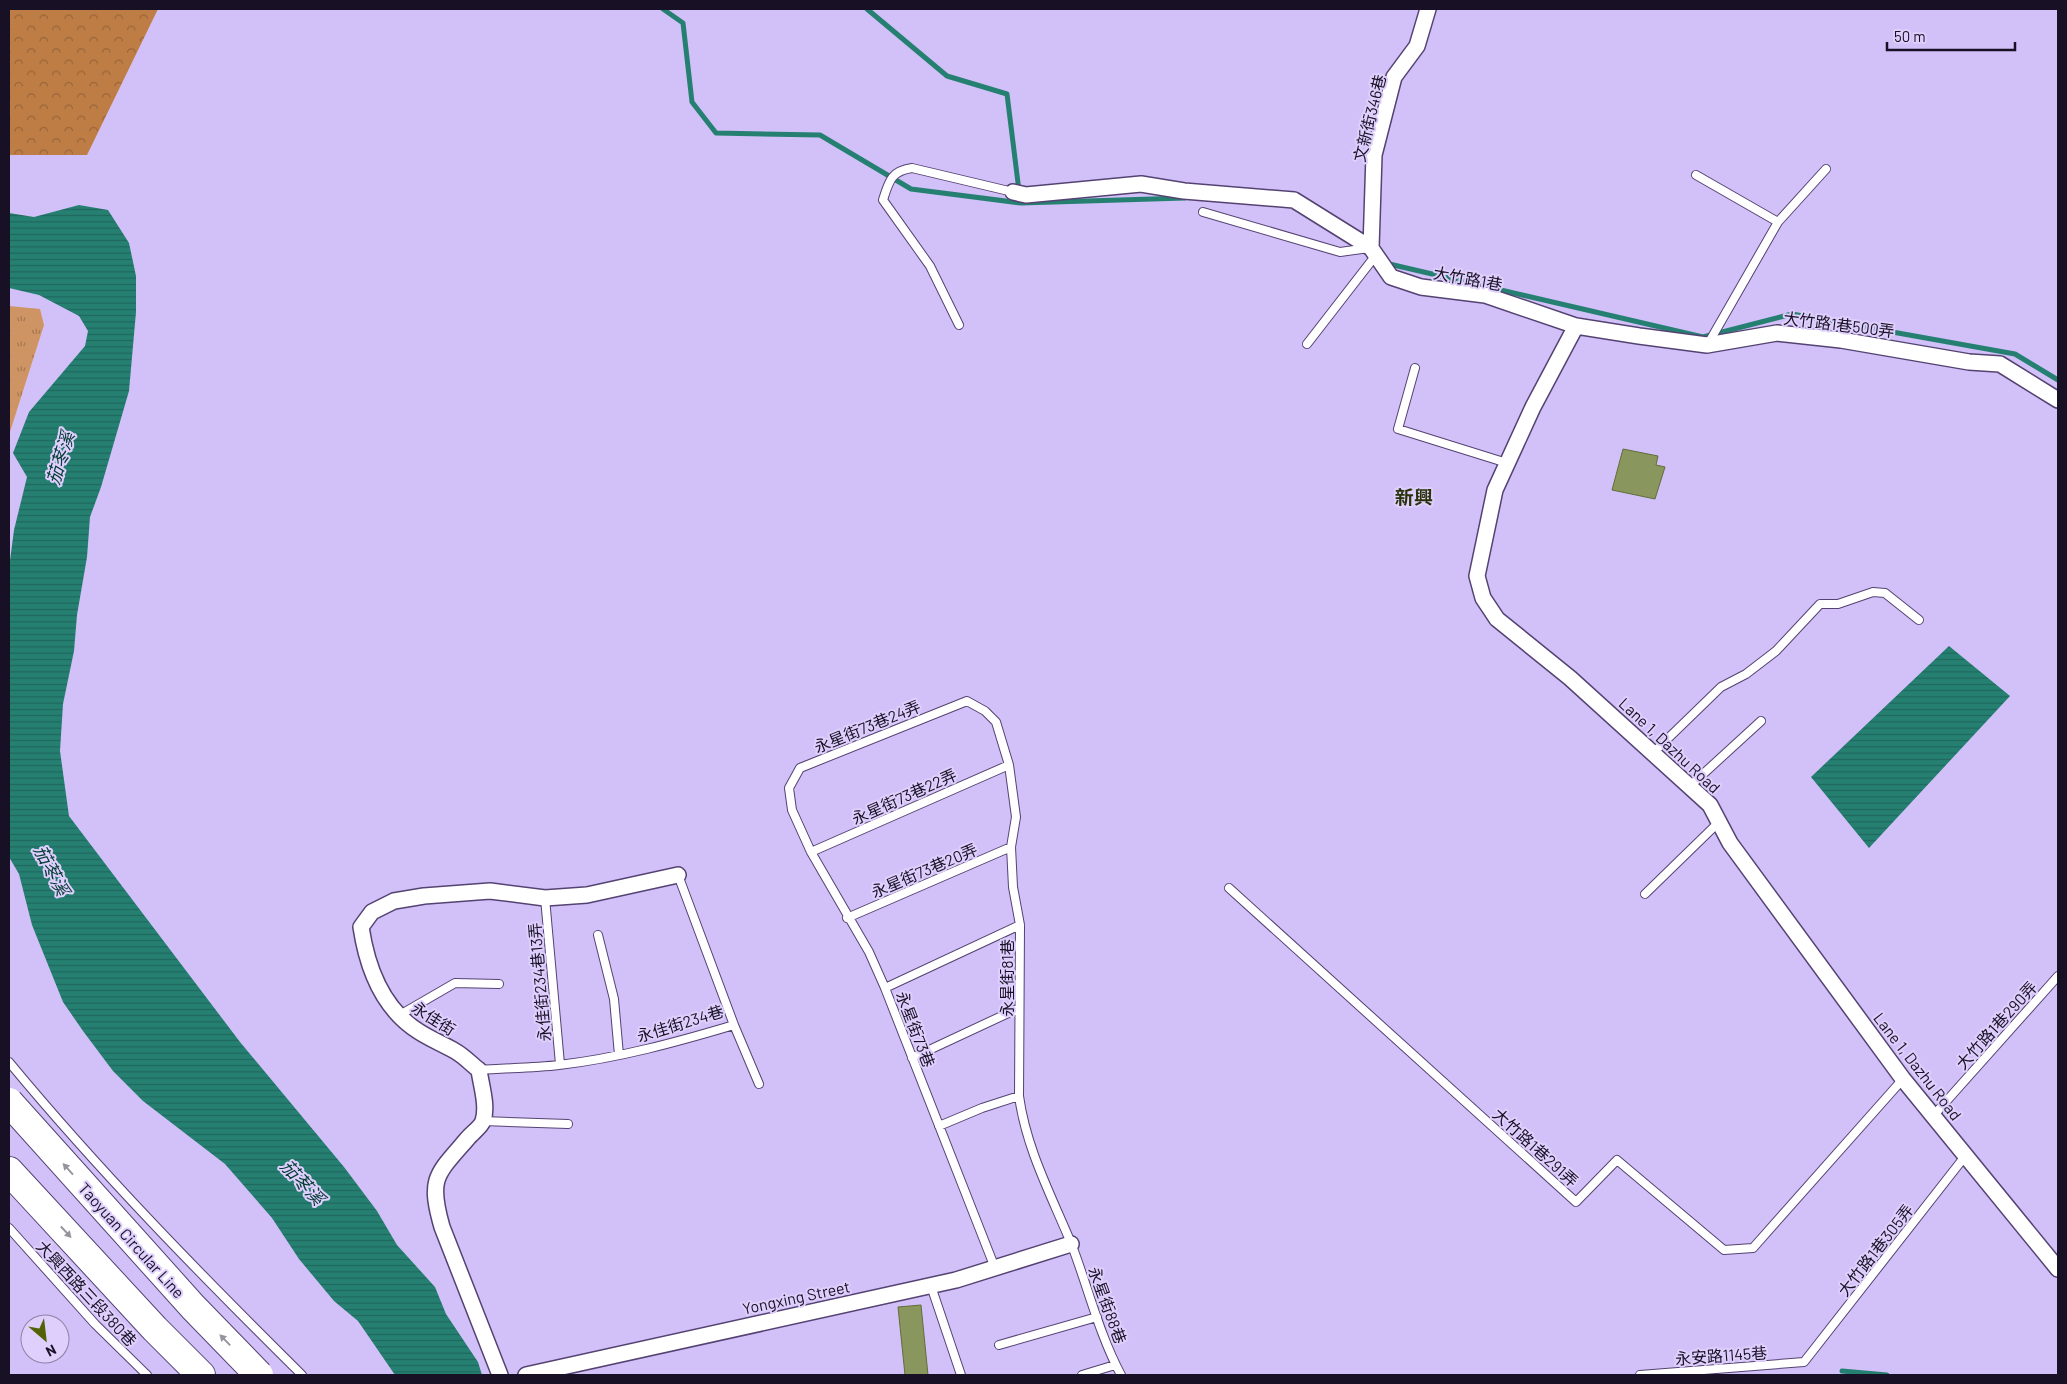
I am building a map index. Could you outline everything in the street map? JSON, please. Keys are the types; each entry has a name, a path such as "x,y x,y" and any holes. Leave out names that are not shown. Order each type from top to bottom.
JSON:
{"highway":[{"name":"Taoyuan Circular Line","path":"9,1102 193,1307 259,1375"},
{"path":"9,1171 155,1329 201,1375"}],"street":[{"name":"文新街346巷","path":"1374,256 1374,155 1394,77 1417,46 1428,9"},
{"name":"大竹路1巷","path":"1020,193 1141,184 1184,192 1287,199 1374,256 1390,276 1421,287 1485,295 1576,326"},
{"name":"大竹路1巷500弄","path":"1576,326 1707,345 1777,333 1841,340 1969,362 2000,364 2058,400"},
{"name":"Lane 1, Dazhu Road","path":"1576,326 1533,407 1495,490 1482,544 1477,576 1482,598 1497,619 1570,678 1654,752 1710,805 1730,842 1903,1079 1967,1154 2058,1270"},
{"name":"永佳街","path":"479,1070 457,1052 418,1031 398,1016 384,997 364,947 361,927 372,912 394,901 424,896 490,891 545,898 587,895 678,875"},
{"path":"479,1070 484,1101 483,1121 447,1162 434,1183 435,1202 442,1227 500,1375"},
{"name":"Yongxing Street","path":"526,1375 931,1286 1071,1244"}],"lane":[{"path":"959,325 930,266 884,200 889,181 897,172 912,168 1020,193"},
{"path":"1707,345 1778,222 1826,169"},
{"path":"1696,175 1778,222"},
{"path":"1203,212 1340,252 1353,250 1374,256 1307,344"},
{"path":"1415,368 1398,429 1508,463"},
{"path":"1654,752 1721,687 1746,674 1776,651 1820,604 1838,604 1873,592 1885,593 1919,620"},
{"name":"永星街73巷24弄","path":"792,810 789,788 800,768 967,701 985,711"},
{"name":"永星街81巷","path":"985,711 996,722 1009,764 1016,817 1011,847 1013,887 1020,925 1019,1096 1030,1144 1071,1244"},
{"path":"1690,786 1761,721"},
{"name":"永星街73巷22弄","path":"811,852 1009,764"},
{"name":"永星街73巷","path":"792,810 811,852 847,918 869,952 886,988 994,1268"},
{"path":"1645,894 1719,822"},
{"name":"永星街73巷20弄","path":"847,918 1011,847"},
{"name":"永佳街234巷","path":"479,1070 560,1064 619,1055 678,1042 734,1025 678,875"},
{"name":"大竹路1巷291弄","path":"1230,888 1576,1202 1617,1160 1724,1250 1753,1248 1903,1079"},
{"name":"永佳街234巷13弄","path":"545,898 560,1064"},
{"path":"886,988 1020,925"},
{"path":"598,935 614,999 619,1055"},
{"name":"大竹路1巷290弄","path":"1934,1115 2058,976"},
{"path":"398,1016 455,983 499,984"},
{"path":"912,1058 1019,1008"},
{"path":"734,1025 759,1084"},
{"path":"9,1062 71,1135 237,1311 302,1375"},
{"path":"939,1126 982,1108 1019,1096"},
{"path":"483,1121 568,1124"},
{"name":"大竹路1巷305弄","path":"1804,1362 1967,1154"},
{"name":"大興西路三段380巷","path":"9,1228 95,1324 148,1375"},
{"name":"永星街88巷","path":"1071,1244 1097,1318 1115,1365 1121,1375"},
{"path":"931,1286 961,1375"},
{"path":"999,1345 1097,1318"},
{"name":"永安路1145巷","path":"1640,1375 1804,1362"},
{"path":"1082,1375 1115,1365"}],"green space":[{"path":"9,9 158,9 87,155 9,155"},
{"path":"9,306 40,309 44,325 9,435"}],"water":[{"name":"茄苳溪","path":"79,205 108,210 129,243 136,276 136,312 129,391 101,487 90,517 87,557 77,615 74,651 63,704 60,751 69,816 240,1042 344,1167 377,1211 397,1245 435,1287 446,1314 478,1362 482,1375 395,1375 358,1321 334,1301 299,1259 272,1218 225,1164 143,1101 113,1071 63,1002 32,925 19,874 9,857 9,568 14,530 27,477 13,453 29,412 85,346 88,331 79,316 39,295 9,288 9,213 34,217"},
{"path":"1949,646 2010,696 1869,848 1811,777"}],"building":[{"path":"1623,449 1658,456 1656,465 1665,467 1655,499 1612,490"},
{"path":"921,1305 928,1375 905,1375 898,1307"}],"waterway":[{"path":"663,9 683,23 692,102 716,133 820,135 911,189 1021,203 1185,198"},
{"path":"867,9 947,76 1007,94 1019,191"},
{"path":"1385,263 1703,337 1792,314 2015,354 2058,380"},
{"path":"1842,1371 1887,1375"}],"district":[{"name":"新興","path":"1414,496"}]}
